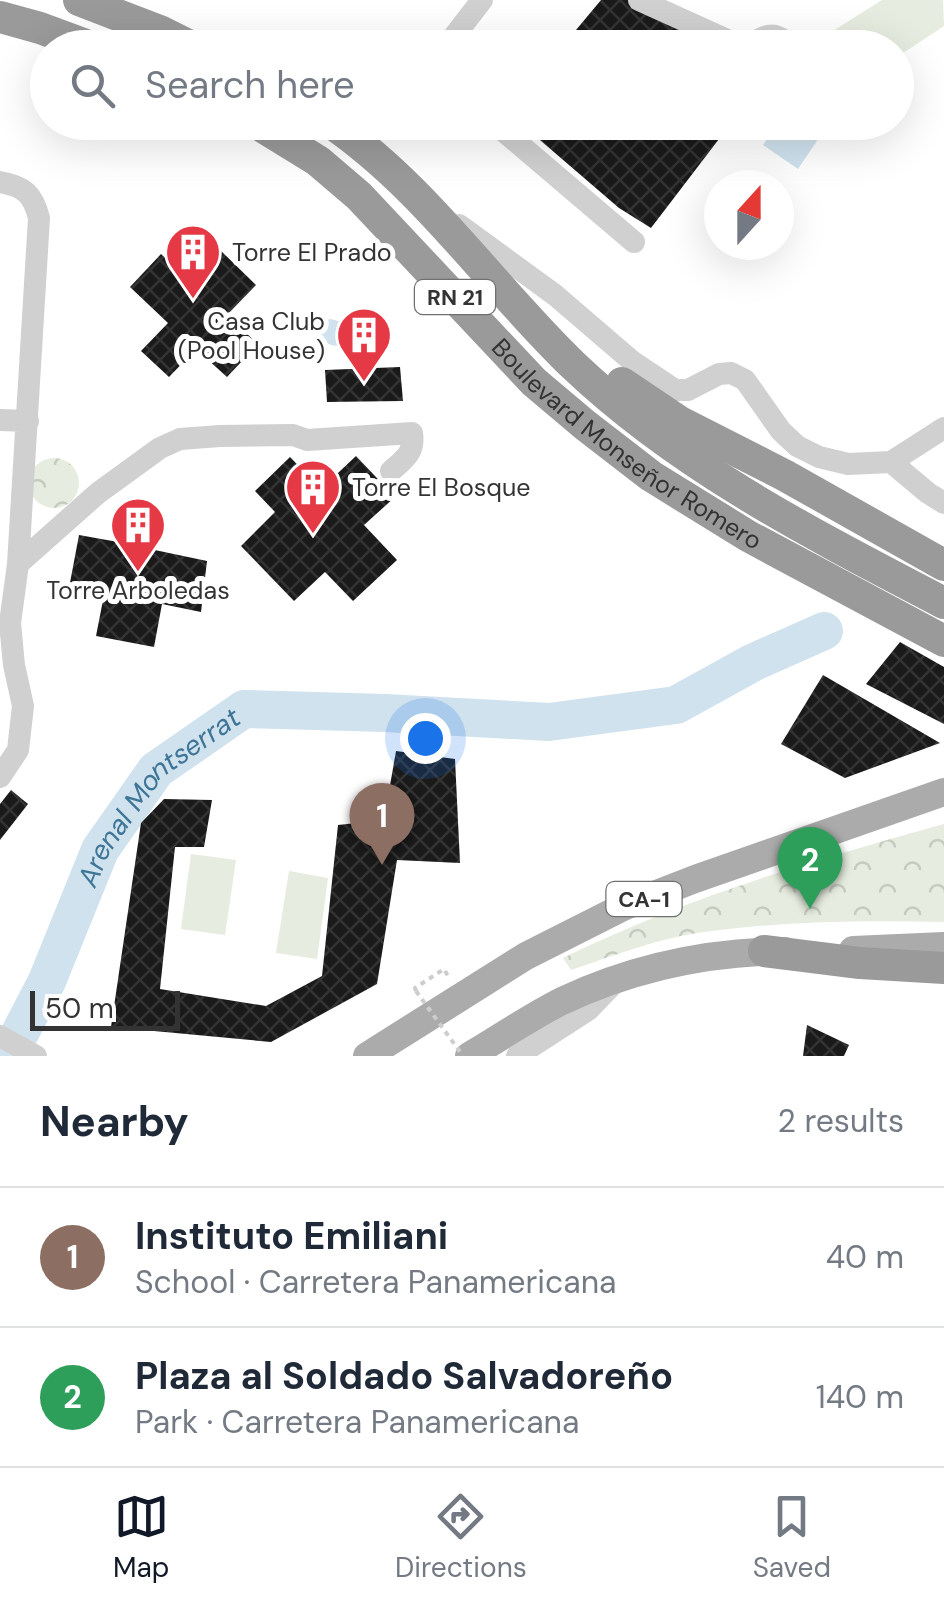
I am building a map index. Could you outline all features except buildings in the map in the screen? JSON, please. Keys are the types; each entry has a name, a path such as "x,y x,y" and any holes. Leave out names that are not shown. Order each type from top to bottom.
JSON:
{"highway":[{"path":"79,0 157,30"},
{"path":"0,18 45,30"},
{"name":"Boulevard Monseñor Romero","path":"285,140 318,161 359,196 534,382 584,425 652,476 748,536 944,641"},
{"name":"Boulevard Monseñor Romero","path":"352,140 401,180 574,366 666,442 766,507 944,603"},
{"path":"510,298 680,422 944,565"},
{"path":"764,951 944,968"}],"main road":[{"name":"CA-1","path":"367,1056 526,956 623,907 944,792"},
{"path":"466,1056 551,1007 619,979 712,955 944,946"}],"street":[{"path":"459,30 482,0"},
{"path":"639,0 705,30"},
{"path":"514,140 634,242"},
{"path":"401,180 554,296 633,362 675,390 688,390 731,372 745,380 797,446 819,457 848,464 891,462 944,428"},
{"path":"0,182 19,185 35,202 39,218 18,564 10,623 24,706 18,750 0,777"},
{"path":"0,420 28,421"},
{"path":"18,564 98,493 160,448 180,439 293,435 307,440 412,433 410,453 392,471"},
{"path":"891,462 936,498 944,514"},
{"path":"517,1056 588,1010 619,979"},
{"path":"0,1036 34,1055"}],"path":[{"path":"444,970 415,988 466,1056"}],"green space":[{"path":"882,0 943,0 944,26 914,46 914,30 834,30"},
{"path":"54,458 72,465 79,483 72,501 54,508 36,501 29,483 36,465"},
{"path":"944,824 944,922 851,921 759,926 665,940 571,970 563,958 702,899 798,866"},
{"path":"191,854 236,860 225,935 181,929"},
{"path":"289,871 328,878 317,959 276,953"}],"water":[{"path":"766,140 818,140 798,169 763,145"},
{"path":"330,319 343,323 357,336 364,354 360,360 350,359 341,346 327,343 317,333 321,323"}],"waterway":[{"name":"Arenal Montserrat","path":"8,1056 47,981 100,850 156,770 244,709 549,722 676,705 754,662 824,631"}],"place":[{"name":"Torre El Prado","path":"193,301"},
{"name":"Casa Club (Pool House)","path":"364,384"},
{"name":"Torre El Bosque","path":"313,536"},
{"name":"Torre Arboledas","path":"138,574"},
{"name":"Instituto Emiliani","path":"382,865"},
{"name":"Plaza al Soldado Salvadoreño","path":"810,909"}]}
